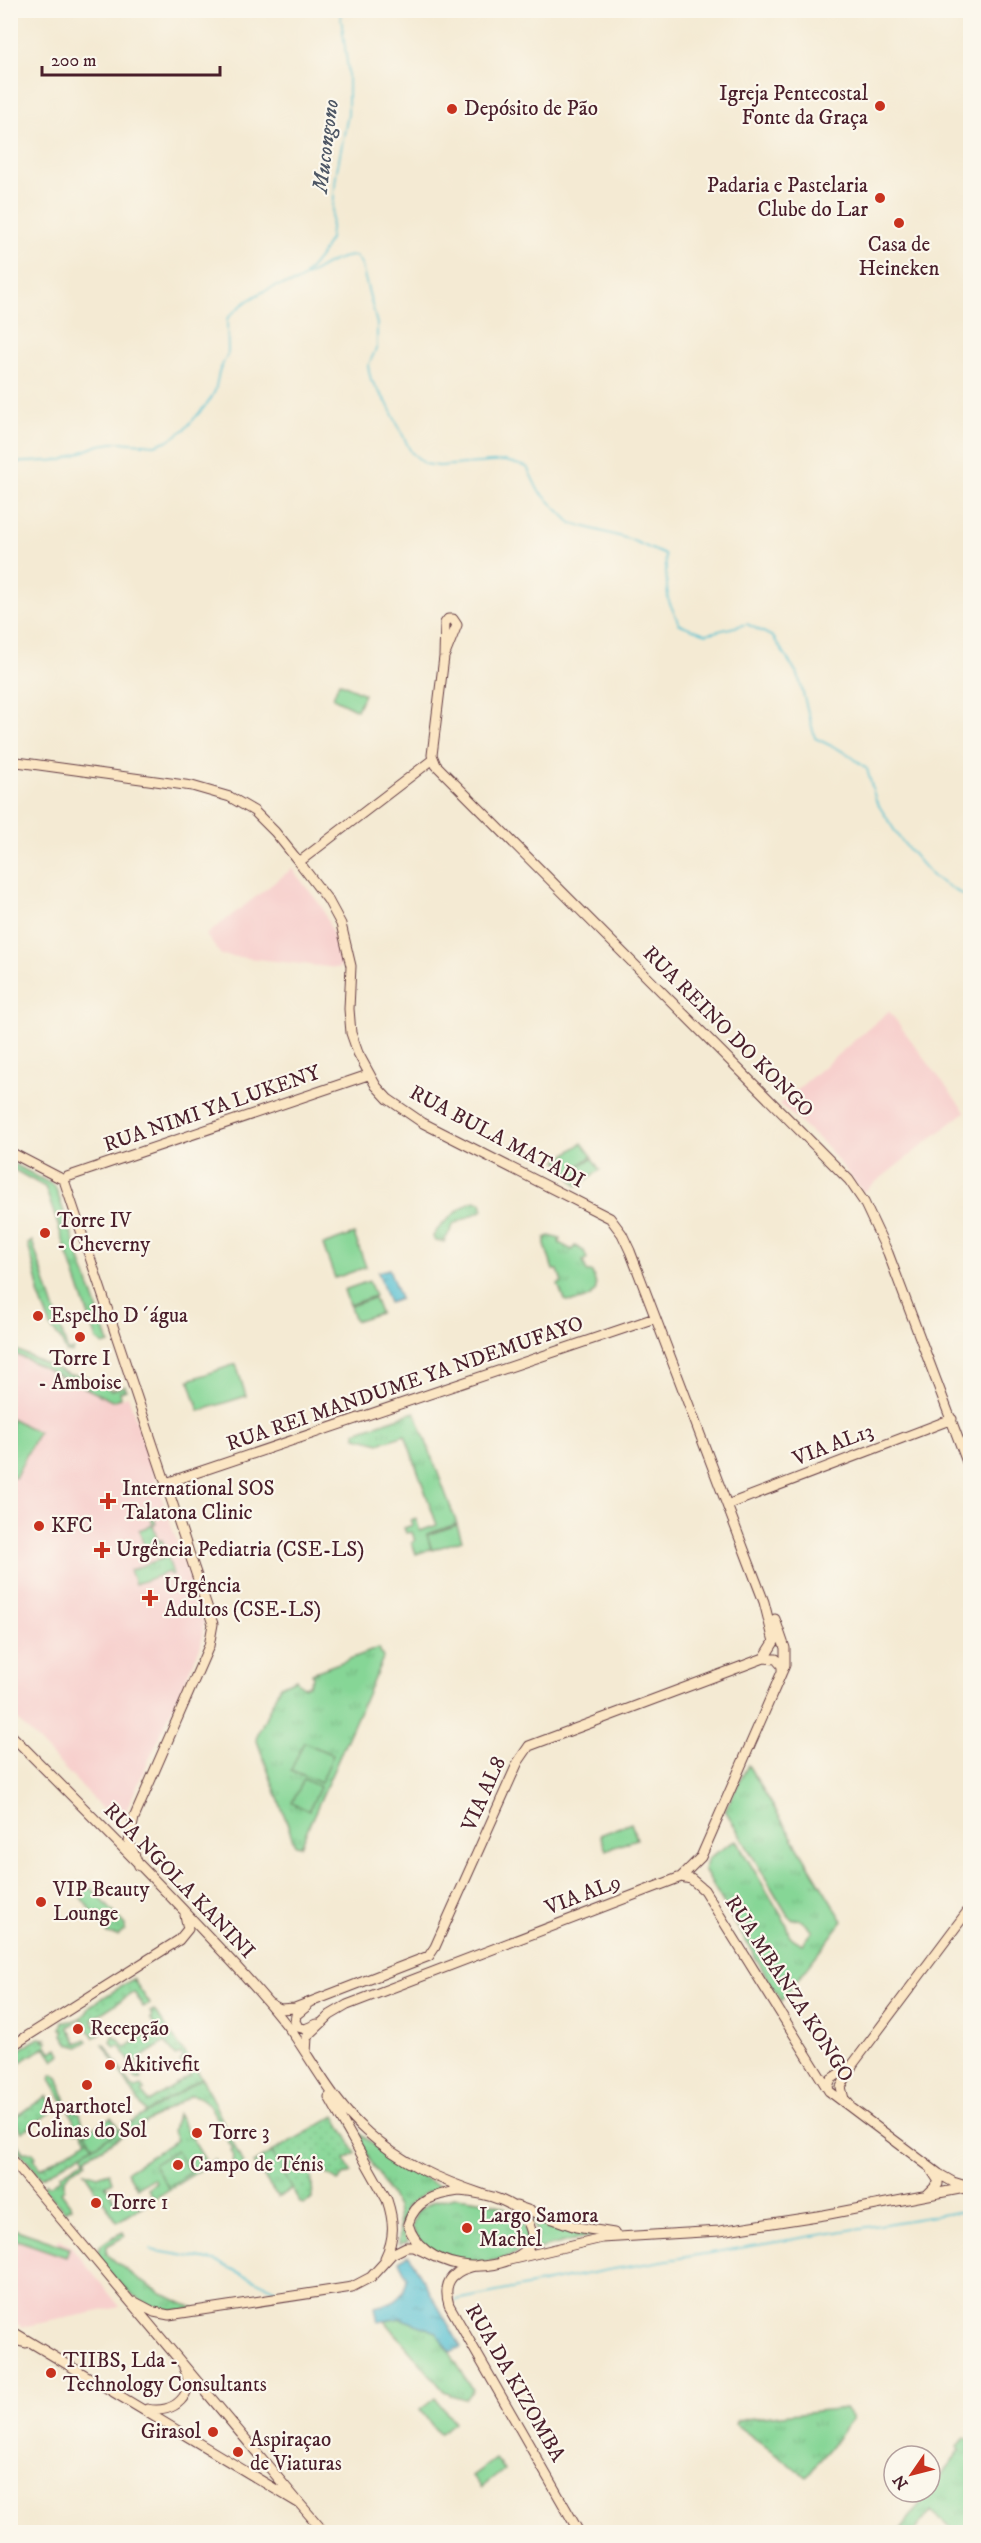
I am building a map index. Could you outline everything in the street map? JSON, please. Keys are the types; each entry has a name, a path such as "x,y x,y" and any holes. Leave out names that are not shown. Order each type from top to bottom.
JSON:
{"street":[{"path":"299,862 432,760 444,657"},
{"name":"RUA REINO DO KONGO","path":"432,760 849,1180 864,1202 888,1253 970,1470"},
{"name":"RUA BULA MATADI","path":"10,761 192,786 231,797 243,804 265,821 299,862 328,900 341,924 351,966 349,1009 351,1032 368,1075 388,1099 423,1123 610,1218 622,1234 764,1602 774,1642 764,1658"},
{"name":"RUA NIMI YA LUKENY","path":"64,1179 368,1075"},
{"path":"10,1152 64,1179 211,1615 212,1634 209,1646 134,1818 129,1842 139,1866"},
{"name":"RUA REI MANDUME YA NDEMUFAYO","path":"166,1484 655,1318"},
{"name":"VIA AL13","path":"727,1505 952,1419"},
{"name":"RUA BULA MATADI","path":"764,1602 773,1615 785,1648 782,1672"},
{"path":"764,1658 776,1659 782,1666 782,1672"},
{"name":"VIA AL8","path":"422,1960 435,1947 518,1762 529,1746 764,1658"},
{"name":"VIA AL9","path":"308,2057 307,2037 339,2009 681,1877 701,1857 782,1672"},
{"name":"RUA NGOLA KANINI","path":"10,1734 181,1908 270,2003 345,2109 385,2147 428,2173 482,2194"},
{"path":"106,1831 115,1834 122,1833 134,1818"},
{"name":"RUA MBANZA KONGO","path":"681,1877 691,1879 704,1890 829,2091 927,2165 953,2182 970,2187"},
{"path":"10,2047 179,1940 188,1929 181,1908"},
{"path":"868,2120 851,2106 842,2092 843,2082 853,2064 970,1908"},
{"path":"270,2003 288,2010 428,1959 435,1965 429,1974"},
{"path":"370,1979 366,1983 366,1990 375,1994"},
{"path":"313,2002 296,2015 295,2021 298,2027 305,2029 322,2022"},
{"name":"RUA NGOLA KANINI","path":"308,2057 387,2200 393,2236 386,2256 377,2270"},
{"path":"829,2091 828,2086 831,2079 853,2064"},
{"path":"10,2158 324,2532"},
{"path":"926,2196 938,2184 936,2175 927,2165"},
{"path":"118,2286 138,2305 169,2315 352,2287 371,2277 392,2254 406,2247 414,2247 435,2257 459,2264 480,2265 602,2238 720,2231 970,2187"},
{"path":"435,2257 416,2241 408,2224 416,2207 425,2200 448,2192 482,2194 561,2223 590,2230 665,2235"},
{"path":"501,2262 525,2250 530,2244 532,2233 529,2223 522,2214 506,2202"},
{"name":"RUA DA KIZOMBA","path":"480,2265 465,2268 454,2275 446,2292 449,2305 579,2532"},
{"path":"10,2330 300,2505"},
{"path":"10,2339 43,2349"},
{"path":"139,2407 158,2411 177,2405 183,2399 187,2392 189,2377 180,2358"}],"shaded area":[{"path":"292,869 322,907 338,947 341,967 221,955 206,935"},
{"path":"889,1011 965,1112 863,1192 827,1147 780,1104"},
{"path":"10,1352 112,1401 128,1396 204,1623 201,1645 122,1819 108,1814 11,1713"},
{"path":"10,2228 56,2243 60,2239 70,2245 120,2307 22,2327 11,2320"}],"green space":[{"path":"339,682 364,694 357,710 333,698"},
{"path":"582,1143 592,1156 574,1169 592,1158 600,1170 577,1186 557,1161"},
{"path":"10,1162 55,1186 109,1343 103,1345 97,1340 45,1187 11,1168"},
{"path":"475,1201 481,1203 483,1210 454,1224 444,1242 435,1241 433,1237 435,1233 445,1222"},
{"path":"354,1234 366,1267 335,1278 323,1245"},
{"path":"550,1236 560,1239 559,1243 572,1250 575,1246 584,1251 587,1259 583,1261 587,1272 592,1272 596,1285 592,1295 578,1301 564,1300 558,1284 562,1282 558,1270 553,1270 545,1245 545,1238"},
{"path":"32,1241 68,1351 74,1350 72,1353 66,1352 60,1338 52,1329 38,1293 38,1283 28,1244"},
{"path":"369,1281 375,1296 349,1305 344,1290"},
{"path":"374,1298 380,1313 355,1321 350,1306"},
{"path":"10,1347 70,1375 87,1377 84,1382 88,1384 91,1380 111,1390 125,1386 126,1390 120,1392 121,1398 112,1401 11,1352"},
{"path":"236,1364 246,1396 199,1411 189,1380"},
{"path":"415,1412 457,1524 427,1534 431,1549 416,1554 412,1543 415,1541 412,1532 406,1533 404,1528 413,1525 411,1521 416,1519 420,1531 437,1525 405,1435 380,1443 356,1437 355,1432"},
{"path":"11,1418 38,1432 15,1478 11,1476"},
{"path":"150,1507 156,1524 153,1525 147,1508"},
{"path":"153,1525 158,1541 162,1540 173,1574 170,1575 169,1572 135,1584 130,1570 164,1558 159,1542 144,1546 139,1530"},
{"path":"457,1525 462,1540 432,1550 427,1535"},
{"path":"379,1648 383,1658 300,1846 295,1845 256,1738 280,1686 296,1679 304,1687 309,1685 313,1677 312,1673"},
{"path":"304,1742 333,1755 321,1783 291,1770"},
{"path":"748,1765 843,1921 781,2001 704,1870 708,1858 736,1840 787,1925 791,1937 802,1944 813,1930 799,1919 793,1920 787,1914 725,1810"},
{"path":"304,1779 320,1787 309,1811 292,1803"},
{"path":"631,1823 637,1839 606,1850 600,1835"},
{"path":"87,1887 92,1889 125,1925 125,1930 118,1936 108,1934 80,1896 81,1890"},
{"path":"133,1979 150,2004 143,2007 134,1992 92,2019 101,2034 94,2038 82,2019 68,2027 78,2043 86,2039 88,2041 79,2047 69,2044 63,2035 64,2030 61,2029 63,2021 80,2018 90,2006"},
{"path":"154,2010 202,2078 146,2113 103,2044 132,2086 136,2088 142,2086 145,2090 142,2092 149,2102 191,2075 180,2062 183,2059 180,2054 176,2056 165,2042 134,2062 141,2073 138,2075 141,2079 137,2080 130,2072 134,2068 119,2045 115,2048 110,2041 113,2035 125,2048 156,2028 150,2018 152,2016 150,2012"},
{"path":"39,2038 46,2039 43,2041 48,2042 46,2044 51,2052 58,2048 61,2054 54,2061 45,2047 11,2068 11,2055"},
{"path":"54,2074 59,2079 68,2108 80,2114 86,2133 94,2146 41,2178 11,2141 10,2134 23,2152 34,2153 36,2157 34,2159 40,2169 87,2140 81,2130 76,2132 73,2126 74,2119 50,2079"},
{"path":"202,2078 245,2168 230,2176 227,2170 232,2166 234,2156 231,2150 233,2149 221,2130 223,2128 206,2103 197,2096 191,2095 85,2158 87,2162 69,2173 64,2180 64,2189 61,2192 72,2207 65,2211 43,2188 46,2183 49,2186 61,2178 60,2175 85,2159 82,2153"},
{"path":"47,2096 56,2109 22,2132 13,2118"},
{"path":"177,2114 208,2165 117,2222 84,2172 98,2176 109,2172 112,2181 105,2185 118,2205 133,2197 140,2207 154,2198 147,2188 156,2182 153,2178 137,2188 127,2171 177,2140 173,2132"},
{"path":"335,2116 356,2153 344,2160 352,2173 343,2176 338,2181 319,2168 311,2172 313,2199 304,2204 300,2203 272,2152"},
{"path":"111,2117 120,2130 94,2146 86,2133"},
{"path":"349,2123 395,2160 447,2189 425,2193 406,2207 401,2229 408,2242 399,2244 400,2228 397,2207"},
{"path":"176,2150 190,2173 168,2187 154,2164"},
{"path":"272,2152 293,2188 278,2197 254,2163"},
{"path":"214,2159 217,2165 211,2170 208,2165"},
{"path":"455,2197 491,2203 513,2213 522,2220 527,2243 513,2255 478,2262 441,2256 431,2250 421,2241 412,2227 417,2211 432,2202"},
{"path":"532,2219 571,2230 597,2234 534,2250 538,2236"},
{"path":"11,2228 69,2248 66,2257 11,2238"},
{"path":"123,2232 125,2236 107,2246 107,2254 149,2286 196,2309 172,2310 149,2305 134,2296 107,2271 98,2254 99,2248 103,2243"},
{"path":"400,2318 437,2332 473,2390 465,2399 444,2391 385,2321"},
{"path":"435,2398 454,2422 439,2434 420,2410"},
{"path":"845,2408 852,2419 807,2477 735,2424 737,2420"},
{"path":"965,2437 970,2441 970,2532 956,2532 931,2511 914,2532 899,2532 920,2504 942,2504 942,2474 960,2450 958,2447"},
{"path":"495,2459 504,2470 481,2488 472,2476"}],"water":[{"path":"389,1269 400,1299 389,1303 378,1272"},
{"path":"409,2255 461,2347 450,2352 437,2332 400,2318 378,2322 375,2307 393,2301 404,2290 407,2277 399,2261"}],"waterway":[{"name":"Mucongono","path":"305,275 319,258 330,239 336,175 348,114 348,70 340,10"},
{"path":"10,463 63,460 99,445 119,442 155,445 171,439 185,429 215,391 219,372 228,353 227,319 232,313 263,292 296,282 338,259 355,256 361,263 377,324 377,347 368,366 371,380 387,403 411,452 425,464 439,466 505,461 527,467 538,490 571,523 629,539 665,555 668,599 679,624 706,634 747,624 773,637 798,675 815,738 848,754 867,769 876,801 900,839 933,877 966,897 970,904"},
{"path":"456,2300 608,2270 970,2210"},
{"path":"151,2250 215,2261 278,2291"}],"place":[{"name":"Igreja Pentecostal Fonte da Graça","path":"880,106"},
{"name":"Depósito de Pão","path":"452,109"},
{"name":"Padaria e Pastelaria Clube do Lar","path":"880,198"},
{"name":"Casa de Heineken","path":"899,223"},
{"name":"Torre IV - Cheverny","path":"45,1233"},
{"name":"Espelho D´água","path":"38,1316"},
{"name":"Torre I - Amboise","path":"80,1337"},
{"name":"International SOS Talatona Clinic","path":"108,1501"},
{"name":"KFC","path":"39,1526"},
{"name":"Urgência Pediatria (CSE-LS)","path":"102,1550"},
{"name":"Urgência Adultos (CSE-LS)","path":"150,1598"},
{"name":"VIP Beauty Lounge","path":"41,1902"},
{"name":"Recepção","path":"78,2029"},
{"name":"Akitivefit","path":"110,2065"},
{"name":"Aparthotel Colinas do Sol","path":"87,2085"},
{"name":"Torre 3","path":"197,2133"},
{"name":"Campo de Ténis","path":"178,2165"},
{"name":"Torre 1","path":"96,2203"},
{"name":"Largo Samora Machel","path":"467,2228"},
{"name":"TIIBS, Lda - Technology Consultants","path":"51,2373"},
{"name":"Girasol","path":"213,2432"},
{"name":"Aspiraçao de Viaturas","path":"238,2452"}]}
